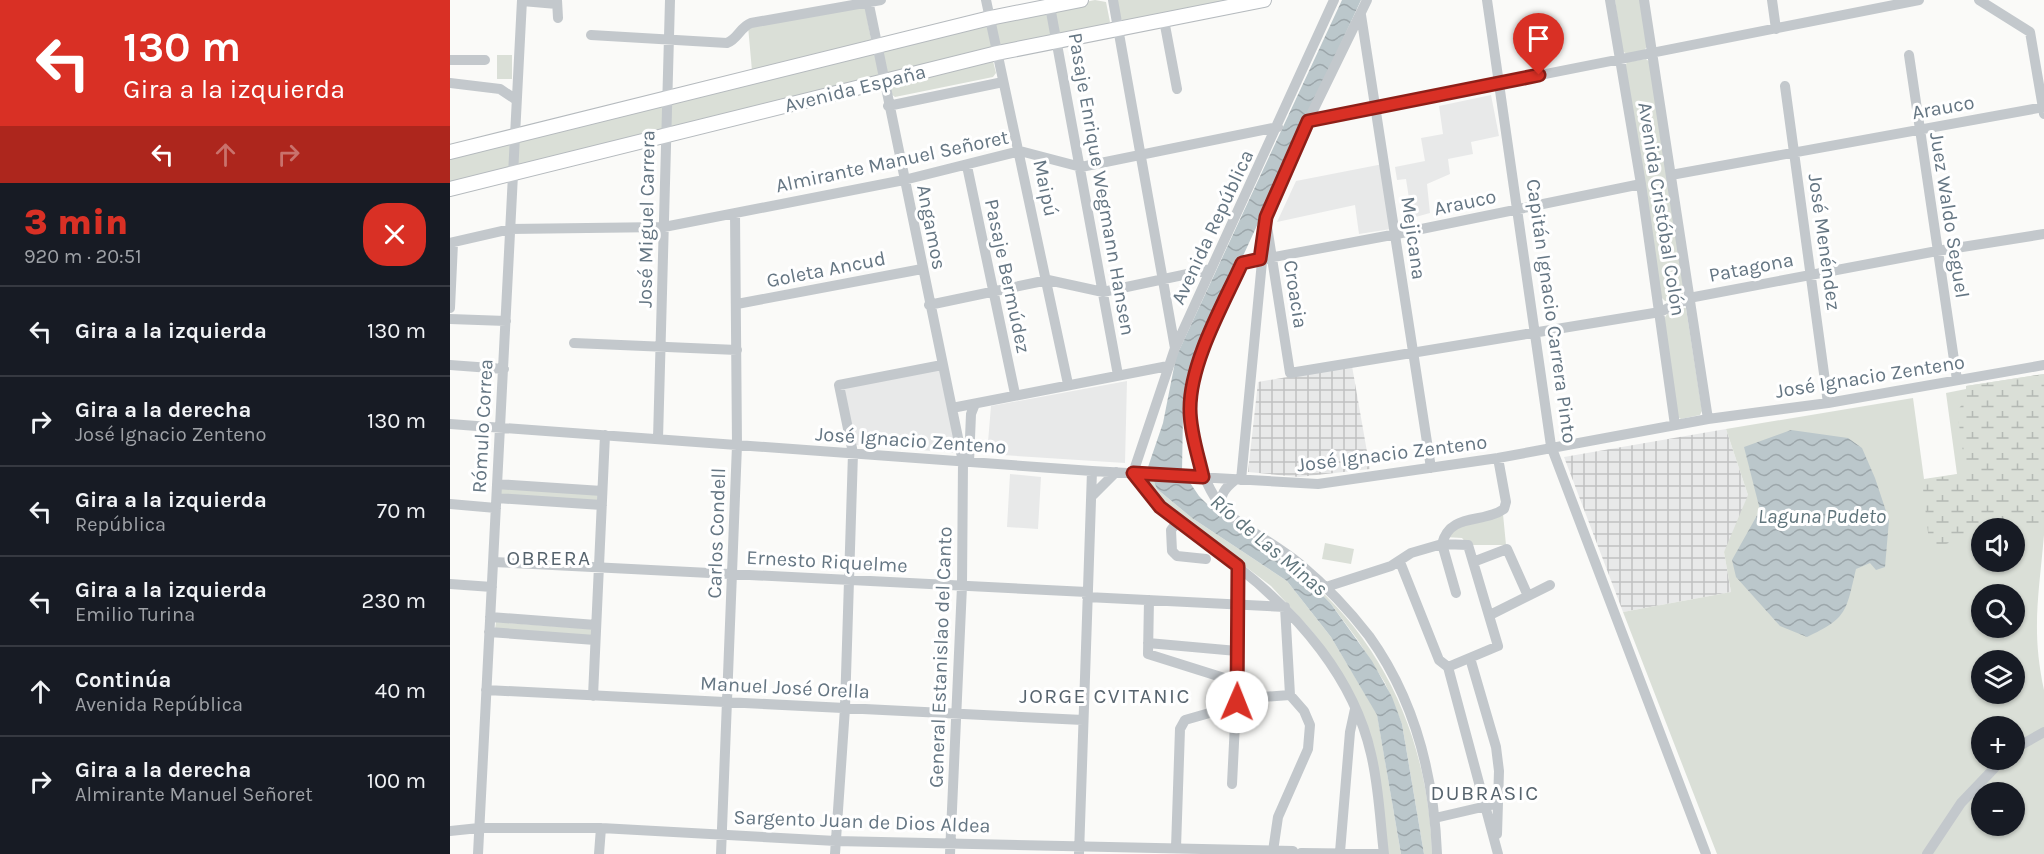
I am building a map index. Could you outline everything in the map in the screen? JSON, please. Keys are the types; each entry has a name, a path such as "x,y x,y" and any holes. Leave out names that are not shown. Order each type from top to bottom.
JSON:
{"main road":[{"name":"Avenida España","path":"450,152 1050,3 1081,0"},
{"name":"Avenida España","path":"450,189 997,53 1164,20 1232,3 1264,0"}],"street":[{"path":"522,0 557,2 558,18"},
{"name":"Rómulo Correa","path":"478,854 504,369 513,137 522,0"},
{"name":"José Miguel Carrera","path":"658,439 670,0"},
{"path":"591,35 727,43 734,40 744,26 750,23 881,0"},
{"name":"Maipú","path":"986,0 1048,280 1068,384"},
{"path":"1113,0 1175,348"},
{"name":"Avenida República","path":"1137,473 1175,348 1278,127 1334,0"},
{"path":"1222,508 1220,501 1225,489 1238,480 1266,220 1308,121 1367,0"},
{"name":"Capitán Ignacio Carrera Pinto","path":"1487,0 1519,209 1551,446 1706,854"},
{"name":"Avenida Cristóbal Colón","path":"1610,0 1641,184 1675,425"},
{"name":"Avenida Cristóbal Colón","path":"1644,0 1708,419"},
{"path":"1772,0 1776,29"},
{"path":"1308,121 1919,0"},
{"path":"1979,0 2030,32 2034,42 2044,110"},
{"name":"Angamos","path":"868,1 929,305 966,462"},
{"name":"Pasaje Enrique Wegmann Hansen","path":"1050,3 1118,375"},
{"name":"Mejicana","path":"1361,14 1397,234 1412,352 1431,468"},
{"path":"1164,20 1177,88"},
{"name":"Juez Waldo Seguel","path":"1909,55 1957,380"},
{"path":"450,60 485,60"},
{"path":"888,106 1003,82"},
{"path":"450,83 500,89 515,99"},
{"name":"José Menéndez","path":"1785,86 1828,403"},
{"name":"Arauco","path":"1671,175 2044,110"},
{"name":"Almirante Manuel Señoret","path":"451,243 510,229 664,227 904,180 1020,151 1081,167 1278,127"},
{"name":"Pasaje Bermúdez","path":"967,166 1015,394"},
{"name":"Arauco","path":"1260,259 1397,234 1641,184"},
{"name":"Carlos Condell","path":"721,854 737,446 735,213"},
{"name":"Croacia","path":"1266,220 1290,373"},
{"name":"Patagona","path":"1290,373 1535,330 1660,312 1689,298 1937,250 2044,234"},
{"path":"450,308 451,243"},
{"path":"1260,259 1242,263 1204,349 1192,387 1191,426 1199,477 1222,508 1299,563 1326,586 1369,637 1403,697 1429,772 1437,854"},
{"name":"Goleta Ancud","path":"737,304 922,269"},
{"path":"929,305 1048,280 1103,292 1211,269"},
{"path":"450,319 506,321"},
{"path":"574,343 737,350"},
{"path":"450,365 504,369"},
{"path":"835,854 845,708 853,453 839,385 942,365"},
{"name":"José Ignacio Zenteno","path":"450,424 1092,471 1318,484 1498,458 1551,446 1708,419 1828,403 2044,365"},
{"path":"952,408 1168,366"},
{"path":"966,462 970,414 975,404"},
{"path":"593,696 605,435"},
{"path":"1456,593 1442,544 1444,537 1460,522 1504,509 1506,502 1498,458"},
{"name":"General Estanislao del Canto","path":"950,848 966,462"},
{"path":"1079,849 1087,594 1093,495 1092,471"},
{"path":"1093,495 1116,472"},
{"path":"1137,473 1160,507 1238,566 1285,607 1334,669 1355,709 1371,754 1384,854"},
{"path":"498,484 602,491"},
{"path":"450,504 602,505"},
{"path":"1178,521 1171,530 1172,551 1177,556 1206,559"},
{"path":"1326,586 1400,562 1411,553 1442,544 1468,544 1498,646 1448,667"},
{"path":"1473,562 1507,549 1528,596"},
{"name":"Ernesto Riquelme","path":"493,561 962,586 1149,600 1285,607"},
{"path":"1400,562 1439,660 1448,667 1498,850"},
{"path":"1232,784 1237,702 1238,566"},
{"path":"450,584 492,587"},
{"path":"1490,615 1550,585"},
{"path":"1149,600 1148,654 1237,682"},
{"path":"1276,852 1278,817 1308,749 1308,718 1290,695 1285,607"},
{"path":"490,617 596,625"},
{"path":"489,632 596,640"},
{"path":"1148,643 1237,651"},
{"path":"1470,658 1496,747 1498,850"},
{"name":"Manuel José Orella","path":"486,690 1083,720"},
{"path":"1176,848 1180,729 1185,720 1227,708 1247,698 1290,695"},
{"path":"1340,852 1350,732 1355,709"},
{"path":"2025,743 2044,732"},
{"path":"1927,854 1961,803 1992,770"},
{"path":"1435,818 1497,804"},
{"name":"Sargento Juan de Dios Aldea","path":"450,831 479,828 601,828 950,848 1176,848 1205,851 1384,854"},
{"path":"599,854 601,828"}],"shaded area":[{"path":"1491,95 1499,136 1471,142 1473,154 1448,159 1450,174 1427,184 1430,213 1412,218 1406,179 1397,180 1395,167 1425,161 1421,138 1443,134 1439,106"},
{"path":"1383,164 1391,229 1359,234 1355,205 1277,222 1296,181"},
{"path":"1352,366 1370,469 1299,477 1248,472 1258,382"},
{"path":"940,368 959,453 856,445 842,387"},
{"path":"1127,381 1125,463 987,454 991,406"},
{"path":"1726,429 1751,504 1724,552 1731,592 1623,612 1564,457"},
{"path":"1010,474 1041,477 1038,529 1007,527"}],"green space":[{"path":"1095,0 1106,2 1110,22 1107,25 1003,46 999,44 994,24 997,20"},
{"path":"1116,0 1226,0 1122,22"},
{"path":"1615,0 1641,0 1648,45 1644,51 1627,54 1622,51"},
{"path":"865,6 872,45 752,71 748,26"},
{"path":"987,23 993,48 450,182 450,154"},
{"path":"497,55 512,55 512,79 497,79"},
{"path":"990,58 996,73 993,77 895,97 891,94 890,85"},
{"path":"1646,59 1651,63 1684,291 1682,296 1672,301 1665,301 1660,296 1625,67 1627,62"},
{"path":"1677,308 1686,308 1702,411 1700,415 1681,419 1676,416 1663,320 1668,313"},
{"path":"2044,374 2044,535 2037,630 2044,690 2044,854 1717,854 1623,612 1731,592 1724,552 1748,495 1726,429 1913,398 1924,479 1957,474 1946,393 1966,389 1966,386"},
{"path":"2044,374 2044,530 2025,528 2025,518 1971,518 1971,535 1930,550 1922,480 1966,473 1957,411 1967,398 1966,386"},
{"path":"1141,478 1153,479 1157,489 1192,518 1287,581 1331,637 1377,714 1401,854 1388,854 1380,781 1336,665 1312,631 1271,586 1171,510"},
{"path":"501,487 598,494 597,501 501,494"},
{"path":"1503,514 1506,545 1468,545 1462,538 1444,537 1451,528"},
{"path":"1325,543 1354,549 1351,564 1322,559"},
{"path":"1304,576 1333,603 1359,634 1381,666 1398,701 1423,775 1432,854 1424,854 1402,724 1385,683 1331,604"},
{"path":"496,622 592,629 591,637 495,629"}],"water":[{"path":"1342,0 1361,0 1195,360 1183,415 1182,471 1199,496 1210,507 1304,576 1331,604 1372,661 1392,697 1402,724 1424,854 1401,854 1377,715 1331,637 1287,581 1192,518 1157,489 1148,467 1163,423 1176,357"},
{"name":"Laguna Pudeto","path":"1791,430 1848,438 1862,448 1889,520 1885,567 1876,570 1870,563 1856,569 1843,612 1831,624 1807,637 1780,626 1736,577 1732,560 1760,510 1744,447"}],"district":[{"name":"OBRERA","path":"549,558"},
{"name":"JORGE CVITANIC","path":"1105,696"},
{"name":"DUBRASIC","path":"1485,793"}],"route":[{"path":"1237,702 1238,566 1160,507 1133,473 1203,477 1191,426 1192,387 1204,349 1242,263 1260,259 1266,217 1308,121 1539,75"}],"water label":[{"name":"Río de Las Minas","path":"1269,545"}]}
